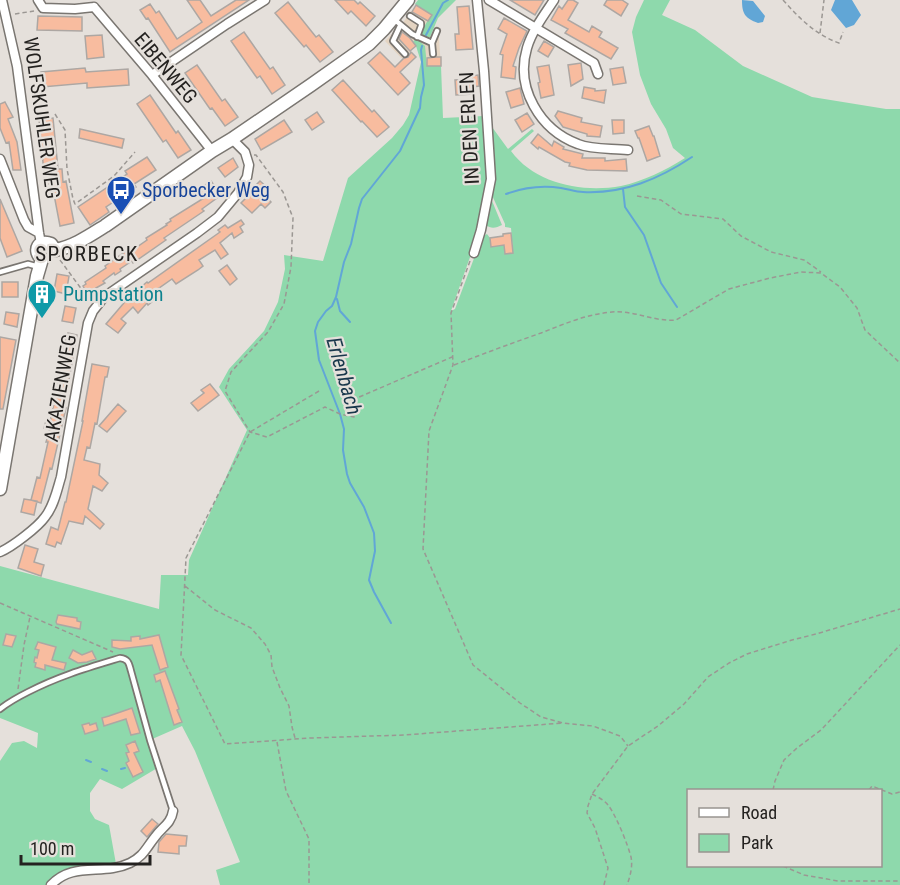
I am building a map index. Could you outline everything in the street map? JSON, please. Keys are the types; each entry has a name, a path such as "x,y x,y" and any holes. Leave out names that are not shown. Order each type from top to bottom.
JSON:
{"street":[{"name":"WOLFSKUHLER WEG","path":"0,489 40,263 37,248 40,238 17,66 2,0"},
{"path":"153,75 265,0"},
{"path":"40,263 88,238 351,57 397,22 408,0"},
{"name":"IN DEN ERLEN","path":"474,253 491,179 477,0"},
{"path":"489,0 594,63 598,74"},
{"path":"554,0 527,49 525,85 528,96 537,113 557,134 589,147 628,150"},
{"path":"41,4 75,9 94,3"},
{"name":"EIBENWEG","path":"94,3 212,151"},
{"path":"95,308 105,297 218,217 238,193 247,177 249,165 245,152 232,139"},
{"path":"0,159 28,227 44,242 51,244 57,254"},
{"name":"AKAZIENWEG","path":"0,552 24,537 45,517 56,495 88,323 95,308"},
{"path":"51,885 73,871 116,867 131,862 147,850 155,835 169,823 173,811"}],"lane":[{"path":"410,16 421,23 417,37"},
{"path":"405,54 393,41 397,22 417,37 432,43"},
{"path":"433,54 432,43 437,31"},
{"path":"0,272 40,263"},
{"path":"0,710 8,703 52,680 120,658 128,660 173,811"}],"path":[{"path":"783,0 802,21 830,40 839,43 843,32"},
{"path":"820,34 824,0"},
{"path":"22,12 41,4"},
{"path":"55,114 65,129 67,169 75,204 114,176 135,152"},
{"path":"245,152 256,156 283,192 292,218 291,267 284,304 268,332 231,372 225,391 250,432 267,437 326,407 340,414 354,417 350,401 453,356"},
{"path":"637,196 661,200 681,214 723,219 741,236 771,252 804,260 840,287 857,308 865,330 900,363"},
{"path":"474,253 451,313 453,365 429,431 423,549 473,665 541,717 563,723 593,726 620,736 628,746"},
{"path":"57,254 95,308"},
{"path":"453,365 583,317 624,311 665,321 675,320 729,289 801,272 821,273"},
{"path":"319,390 250,432 186,558 181,655 225,744 404,735 563,723"},
{"path":"184,585 215,610 251,628 265,644 271,655 272,667 280,688 289,706 296,739"},
{"path":"0,603 112,651 120,658"},
{"path":"604,885 608,868 587,813 588,806 592,794 628,746 658,726 684,704 708,677 747,654 900,609"},
{"path":"21,696 18,690 30,616"},
{"path":"773,789 784,760 821,730 900,645"},
{"path":"276,740 286,791 309,839 309,885"},
{"path":"882,790 892,794 900,792"},
{"path":"592,794 610,807 621,829 632,859 627,885"},
{"path":"785,867 804,875 838,881 900,881"}],"shaded area":[{"path":"416,5 432,15 430,37 438,26 441,66 427,66 427,58 416,46 410,51 416,57 408,65 385,41"}],"green space":[{"path":"418,0 456,0 438,18 430,37 427,38 421,32 431,15 415,4"},
{"path":"644,0 670,0 662,15 695,30 743,66 812,97 886,109 900,109 900,885 220,885 216,870 240,862 195,751 182,726 150,740 159,767 122,789 100,779 90,793 90,811 95,819 109,825 116,864 81,868 49,885 0,885 0,761 12,743 24,741 37,748 38,733 0,718 0,566 159,609 161,575 188,575 189,560 247,430 219,387 229,369 264,331 278,302 285,269 284,255 323,261 348,178 392,138 409,115 421,62 413,42 416,38 425,46 427,66 441,66 443,118 484,116 489,174 475,243 451,311 455,309 482,237 487,234 491,246 504,245 505,254 513,253 511,228 505,227 491,193 495,170 492,127 508,149 532,129 534,131 511,151 533,171 561,184 576,187 606,188 629,184 654,175 685,158 673,148 666,129 651,104 640,75 632,32"},
{"path":"490,196 502,225 496,227 486,225"}],"water":[{"path":"742,0 753,1 765,16 763,22 758,23 747,17"},
{"path":"835,0 852,0 861,15 854,25 846,28 831,10"}],"building":[{"path":"187,0 200,0 211,16 236,0 249,0 170,52 148,18 146,19 140,10 150,4 156,13 159,11 177,39 202,22"},
{"path":"335,0 354,0 358,4 360,2 375,16 366,26 351,11 348,14"},
{"path":"510,0 544,0 535,15"},
{"path":"568,0 578,3 568,20 589,32 592,26 602,32 599,37 618,48 611,59 565,33 568,29 551,20 559,6 562,9"},
{"path":"607,0 622,0 628,4 621,16 604,5"},
{"path":"288,2 316,37 319,35 333,52 320,62 275,13"},
{"path":"416,5 432,15 428,21 412,12"},
{"path":"469,6 473,49 456,50 455,34 459,34 457,7"},
{"path":"38,16 82,17 82,31 37,30"},
{"path":"504,18 527,31 513,66 516,67 515,79 501,77 503,55 500,54 507,34 498,29"},
{"path":"244,32 270,69 273,67 285,85 272,94 260,76 257,78 231,41"},
{"path":"402,32 416,46 410,51 399,39"},
{"path":"102,35 104,57 87,59 85,36"},
{"path":"544,41 554,47 548,57 538,51"},
{"path":"380,52 395,67 411,52 416,57 400,72 410,83 398,95 368,63"},
{"path":"441,57 441,66 427,66 427,58"},
{"path":"581,63 583,79 571,86 568,65"},
{"path":"197,65 222,101 225,99 238,117 225,126 185,73"},
{"path":"549,65 554,95 541,98 537,67"},
{"path":"623,67 626,83 613,85 610,69"},
{"path":"85,68 86,72 128,69 129,85 87,88 87,83 42,87 41,72"},
{"path":"478,75 479,86 472,87 473,94 456,95 455,80 472,79 471,76"},
{"path":"343,80 389,127 377,137 332,90"},
{"path":"584,87 595,89 595,91 606,90 604,103 582,98"},
{"path":"520,88 524,104 511,108 506,92"},
{"path":"150,95 176,133 178,131 191,150 178,158 166,140 163,142 137,104"},
{"path":"5,102 13,117 8,119 17,142 21,170 13,170 9,142 6,143 0,128 0,104"},
{"path":"558,111 582,118 581,122 602,126 600,137 587,136 587,134 563,127 555,116"},
{"path":"317,112 324,122 312,130 305,120"},
{"path":"527,113 534,124 522,132 515,120"},
{"path":"53,118 58,169 62,169 63,182 66,181 74,223 60,226 52,184 45,184 39,120"},
{"path":"284,120 292,132 261,150 255,139"},
{"path":"612,120 624,120 624,133 613,134"},
{"path":"649,126 660,156 647,161 635,131"},
{"path":"80,129 124,139 122,148 79,138"},
{"path":"538,134 552,146 554,141 564,147 563,149 583,154 582,158 605,158 605,161 626,159 627,171 587,170 569,166 570,163 539,147 538,149 531,143"},
{"path":"147,157 156,170 134,184 136,187 106,207 109,212 90,225 78,207 127,174 125,171"},
{"path":"233,158 238,167 225,177 218,168"},
{"path":"211,181 221,195 202,209 204,211 164,238 166,240 133,263 132,261 120,269 121,271 103,281 105,283 87,293 83,286 85,282 129,249 131,251 147,240 146,238 167,225 170,219 204,198 198,190"},
{"path":"260,181 269,189 264,195 271,202 265,208 261,204 252,213 241,203"},
{"path":"0,199 22,251 7,257 0,238"},
{"path":"241,220 244,224 240,227 243,232 234,238 232,233 220,243 228,254 221,259 215,250 199,260 203,266 198,270 176,284 172,279 155,291 159,296 148,305 147,303 138,313 133,307 121,319 126,323 118,333 106,324 129,297 147,282 220,232 218,230 225,225 228,228"},
{"path":"511,233 513,253 505,254 504,245 491,247 490,238"},
{"path":"227,265 237,279 230,285 219,271"},
{"path":"57,274 69,276 66,294 54,291"},
{"path":"2,282 18,282 18,297 2,297"},
{"path":"65,306 76,308 73,323 62,321"},
{"path":"6,312 19,314 17,327 4,324"},
{"path":"68,333 77,335 64,407 66,408 52,469 50,468 41,503 31,500 37,477 40,478 48,442 46,442 50,430 44,428 46,421 50,422"},
{"path":"0,337 16,340 3,409 0,409"},
{"path":"92,364 109,367 107,377 105,377 97,424 95,423 90,448 87,447 84,460 100,464 99,475 108,483 102,491 93,486 88,509 104,524 100,529 85,516 83,524 69,521 61,544 57,542 55,547 46,544 51,527 58,530 66,502"},
{"path":"210,384 219,395 198,411 191,403 204,393 201,390"},
{"path":"118,404 126,411 107,432 99,426"},
{"path":"24,499 37,501 34,515 21,512"},
{"path":"25,545 38,549 34,562 44,565 41,576 18,568"},
{"path":"58,615 77,618 77,621 81,622 80,629 57,624"},
{"path":"6,634 16,636 12,647 3,645"},
{"path":"159,635 168,667 160,670 152,645 120,649 112,647 112,640 131,641 131,637 140,636 140,639"},
{"path":"38,642 56,647 52,660 66,663 64,670 45,665 45,670 35,667 35,657 37,658 39,650 35,649"},
{"path":"73,650 82,655 92,651 96,659 78,663 69,658"},
{"path":"165,671 182,722 174,725 160,680 156,682 154,675"},
{"path":"132,708 140,733 131,735 126,719 104,726 102,718"},
{"path":"89,723 90,725 96,723 98,730 85,734 82,725"},
{"path":"135,741 139,751 134,753 143,772 133,777 126,763 129,761 126,753 129,752 126,745"},
{"path":"152,819 158,824 147,837 141,831"},
{"path":"166,834 187,836 186,846 179,846 179,854 158,852 159,842"}],"waterway":[{"name":"Erlenbach","path":"426,35 443,3 448,0"},
{"name":"Erlenbach","path":"391,623 369,580 375,551 374,533 347,474 343,450 344,429 319,360 315,331 318,322 332,306 336,297 362,199 400,151 420,108 424,85 422,46"},
{"path":"506,194 526,188 540,187 580,192 627,188 667,172 692,157"},
{"path":"623,189 625,207 644,235 661,283 677,307"},
{"path":"337,299 340,311 350,322"},
{"path":"86,760 91,762"},
{"path":"121,769 125,768"},
{"path":"102,769 107,771"}],"place":[{"name":"Sporbecker Weg","path":"121,216"},
{"name":"Pumpstation","path":"42,320"}],"district":[{"name":"SPORBECK","path":"87,254"}]}
